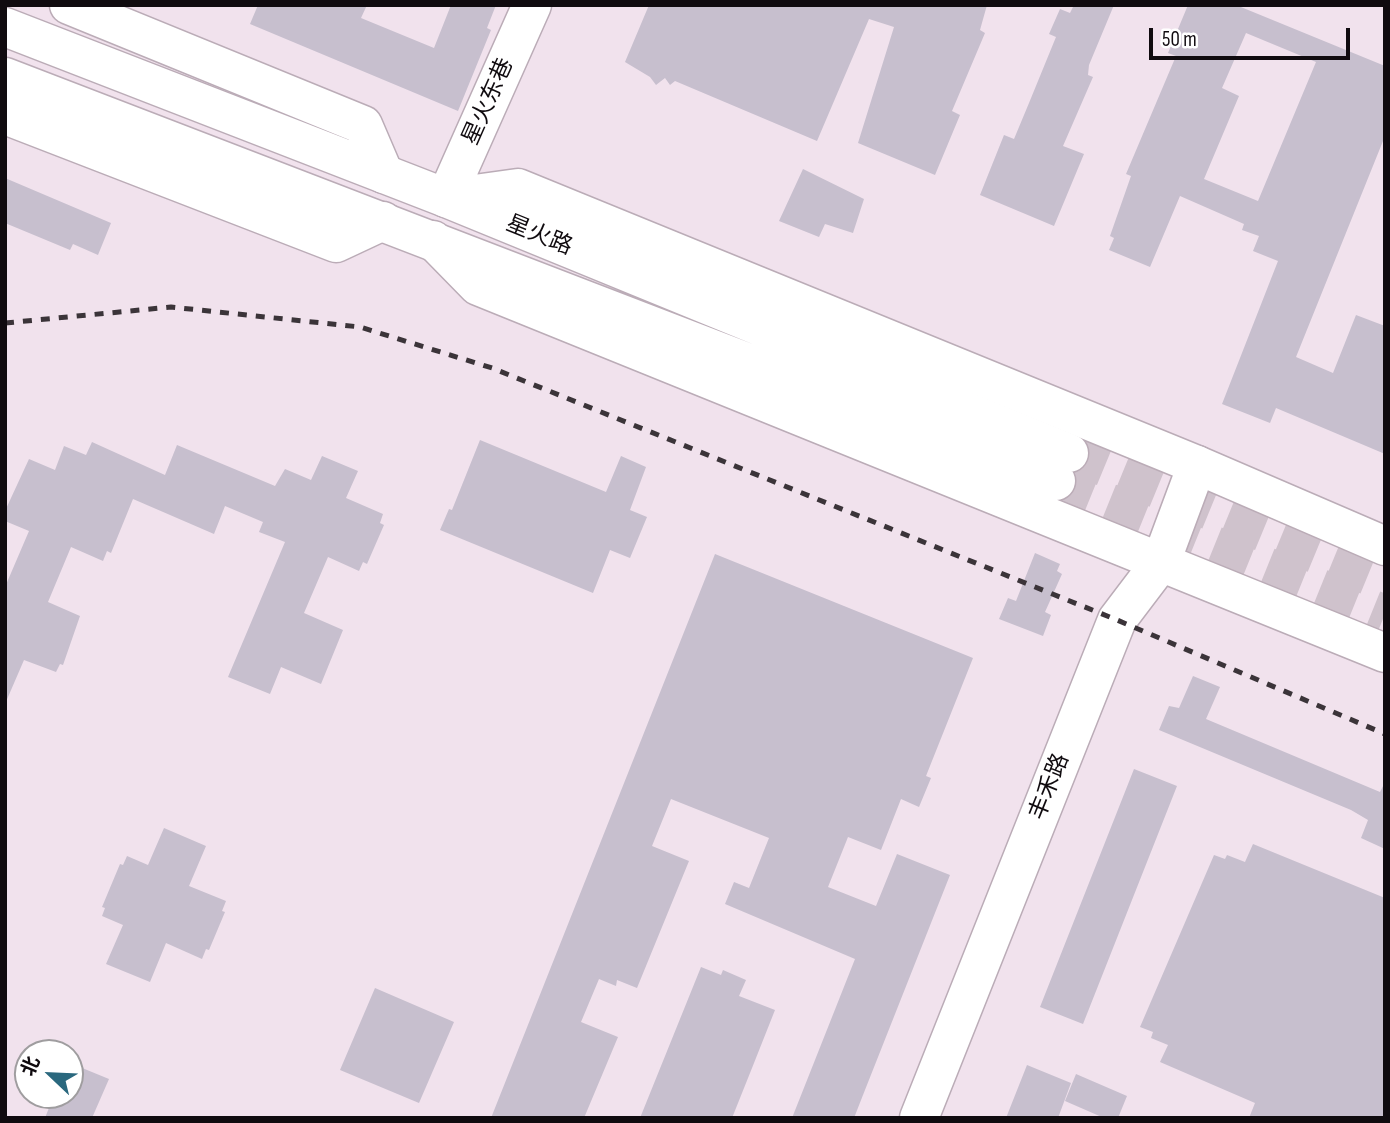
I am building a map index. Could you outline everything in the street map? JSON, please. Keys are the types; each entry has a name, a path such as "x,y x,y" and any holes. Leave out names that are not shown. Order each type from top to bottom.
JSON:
{"street":[{"path":"69,5 363,125 384,174"},
{"name":"星火东巷","path":"446,198 532,5"},
{"name":"星火路","path":"5,27 446,198 1062,467 432,240 5,77"},
{"path":"5,115 336,243 383,221"},
{"path":"446,198 518,188 1197,465 1385,546"},
{"path":"432,240 478,286 1385,653"},
{"name":"丰禾路","path":"919,1118 1117,620 1160,562 1197,465"}],"building":[{"path":"258,5 367,5 361,18 434,48 451,5 496,5 487,28 491,30 458,111 250,24"},
{"path":"649,5 987,5 980,30 985,33 952,111 960,115 935,175 858,143 894,27 869,19 817,141 675,81 670,85 665,78 656,85 650,77 625,62"},
{"path":"1074,5 1114,5 1089,65 1088,75 1093,77 1063,146 1084,154 1054,226 980,195 1004,135 1014,139 1056,37 1049,34 1060,9 1070,13"},
{"path":"1188,5 1236,5 1385,66 1385,136 1296,357 1333,373 1356,315 1385,326 1385,454 1276,408 1270,423 1222,404 1278,261 1253,251 1259,236 1242,230 1244,224 1180,196 1150,267 1109,250 1114,238 1110,236 1131,176 1126,174 1176,56 1168,53","holes":["1246,33 1316,62 1258,201 1204,179 1239,96 1222,88"]},
{"path":"803,169 864,199 853,233 825,224 819,237 779,221"},
{"path":"5,178 111,223 98,255 73,244 70,250 5,223"},
{"path":"480,440 606,492 621,456 646,467 630,510 647,517 630,558 610,550 593,593 440,530 449,509 452,510"},
{"path":"92,442 165,475 177,445 275,486 285,469 311,480 322,456 358,471 346,498 383,514 380,523 384,525 367,564 363,562 359,571 328,557 304,613 343,630 321,684 281,667 270,694 228,677 285,542 259,532 263,522 225,506 214,534 133,499 111,553 107,551 103,561 71,547 48,602 80,616 63,665 60,664 56,672 24,660 5,704 5,587 29,531 5,521 5,511 29,459 55,470 64,446 86,455"},
{"path":"1035,553 1060,564 1057,571 1062,574 1045,612 1051,615 1043,636 999,619 1008,598 1016,601"},
{"path":"715,554 973,658 926,776 931,778 919,807 901,799 881,850 848,837 828,887 876,906 897,854 950,875 854,1118 792,1118 855,959 725,904 734,882 749,888 769,838 671,799 652,846 689,861 637,988 617,980 616,986 599,979 581,1022 618,1037 584,1118 491,1118"},
{"path":"1193,676 1220,687 1206,719 1380,792 1385,782 1385,849 1361,838 1368,820 1351,810 1159,730 1169,706 1179,708"},
{"path":"1134,769 1177,786 1083,1024 1040,1007"},
{"path":"164,828 206,846 189,886 226,901 222,911 225,912 209,950 206,949 202,959 166,943 150,982 106,964 123,925 102,916 105,908 102,907 120,864 123,865 127,856 148,865"},
{"path":"1253,844 1385,898 1385,1118 1249,1118 1255,1103 1160,1062 1168,1045 1151,1038 1153,1032 1140,1027 1214,855 1225,859 1227,855 1245,862"},
{"path":"701,967 721,975 723,970 746,980 739,996 775,1010 732,1118 640,1118"},
{"path":"375,988 454,1022 419,1103 340,1070"},
{"path":"1027,1065 1071,1083 1058,1118 1006,1118"},
{"path":"84,1069 109,1079 92,1118 45,1118 49,1109 84,1109"},
{"path":"1076,1074 1127,1096 1118,1118 1104,1118 1065,1101"}],"tunnel":[{"path":"1069,453 1385,583"},
{"path":"1056,481 1385,614"}],"railway":[{"path":"5,323 171,307 360,327 492,368 1117,620 1385,734"}]}
